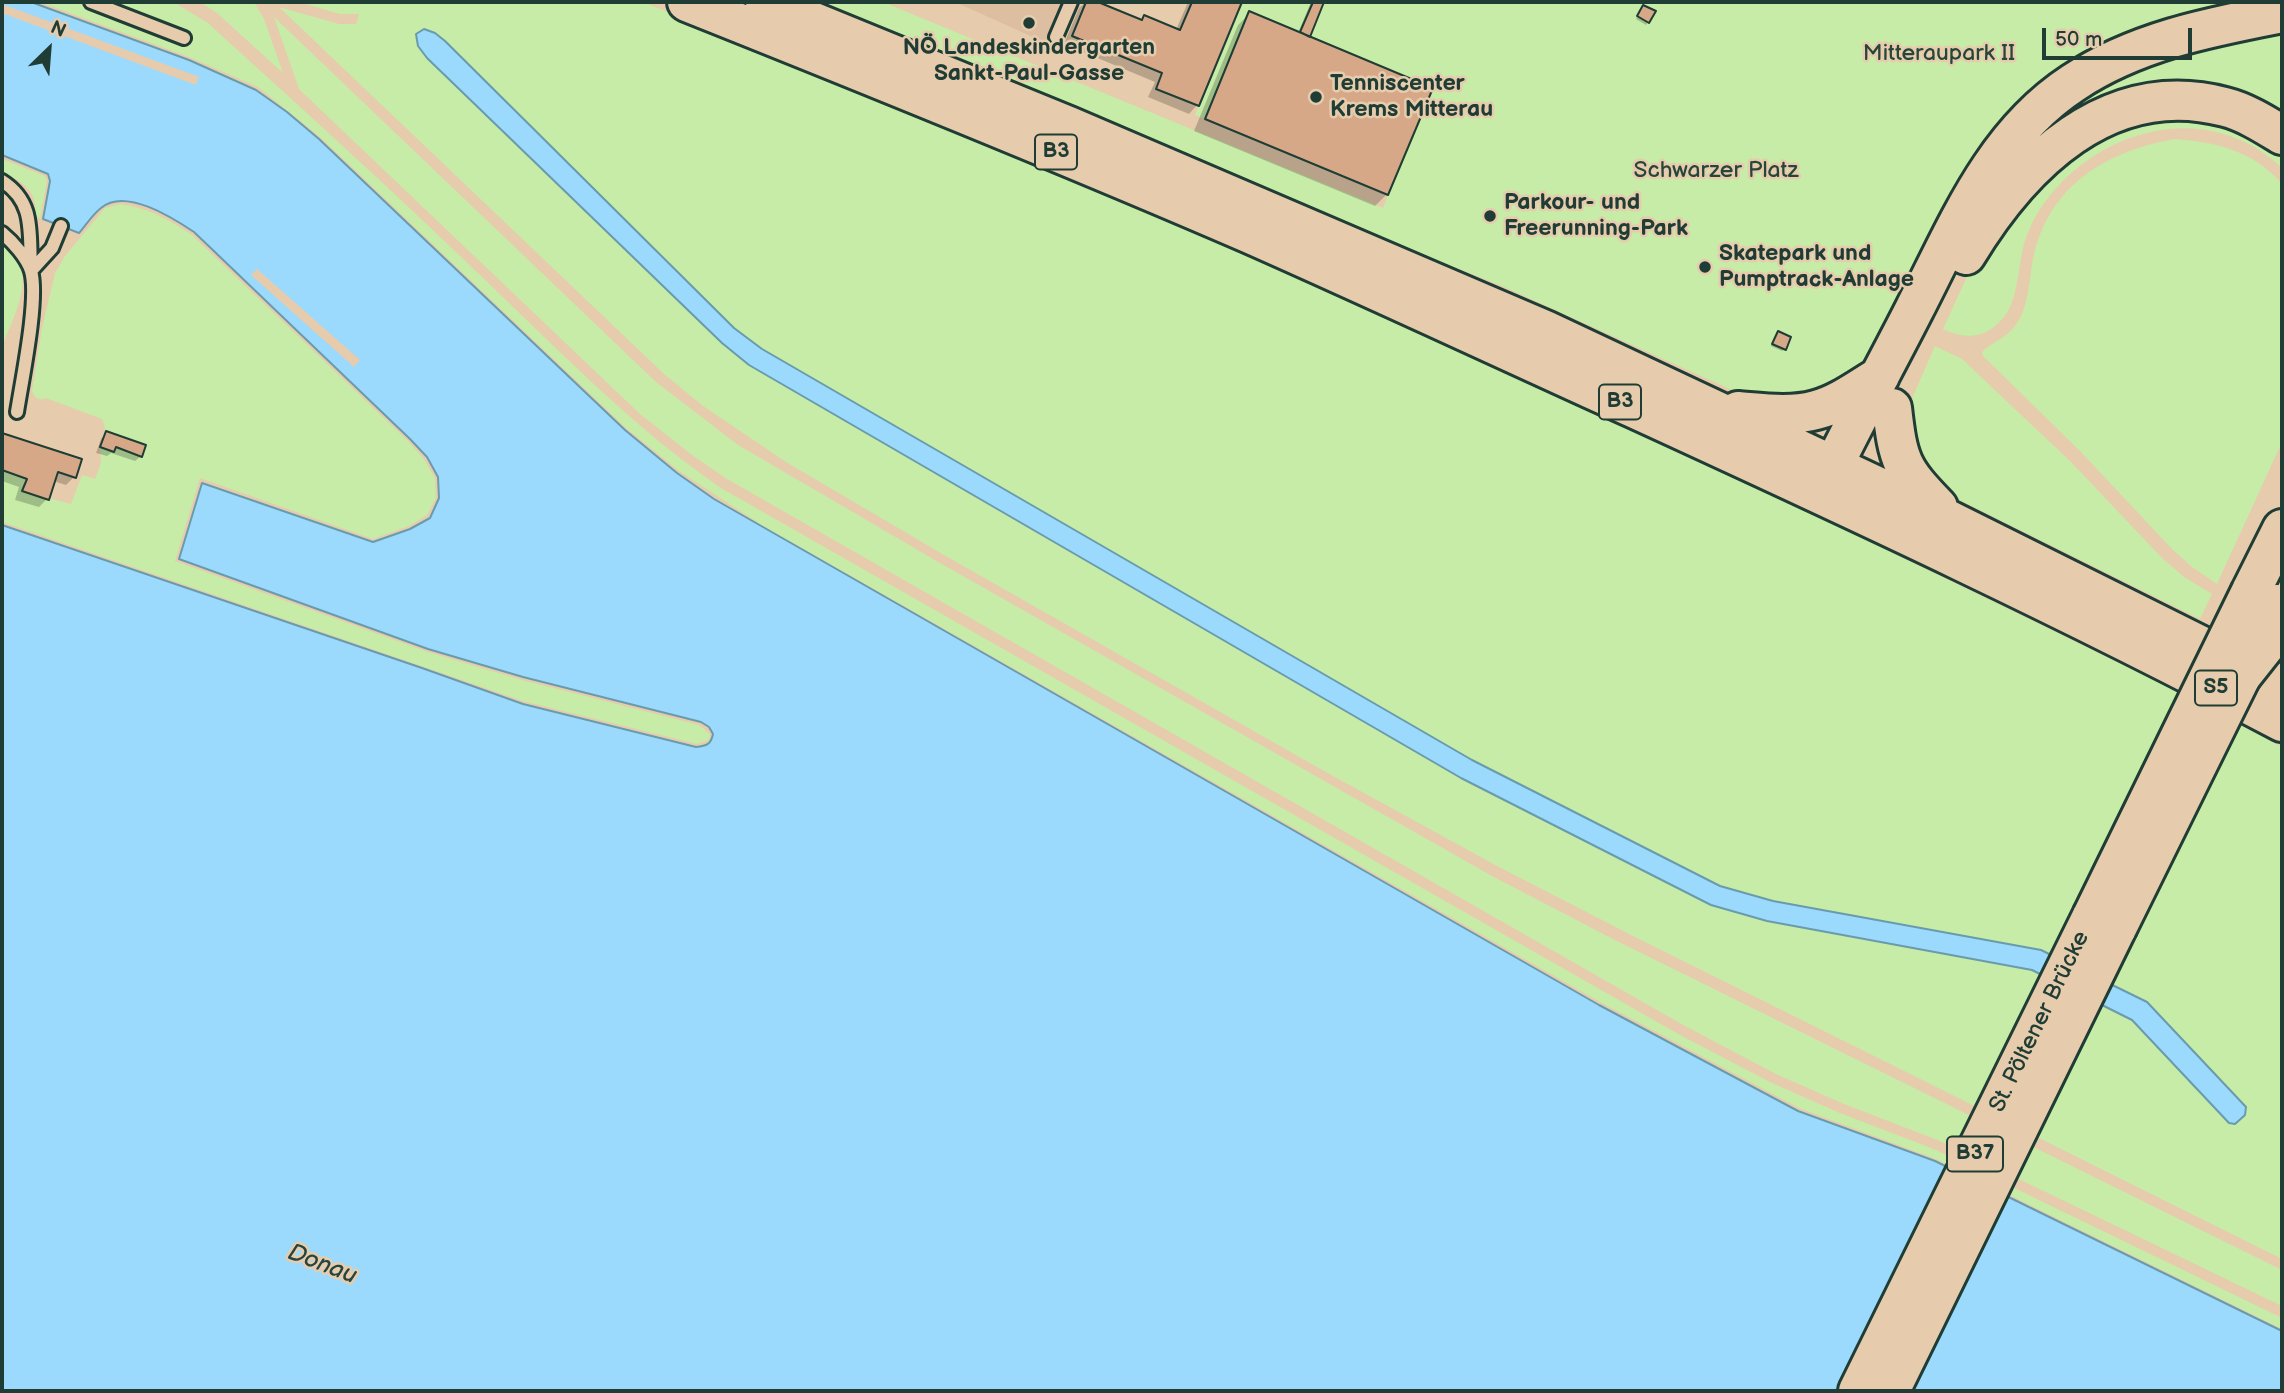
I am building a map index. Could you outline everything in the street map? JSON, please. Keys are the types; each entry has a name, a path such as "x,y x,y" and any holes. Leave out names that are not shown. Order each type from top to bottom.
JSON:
{"main road":[{"name":"B3","path":"687,2 886,81 1251,234 1839,485 2157,640"},
{"name":"B3","path":"765,2 1303,224 1545,330 1719,410 1839,485 1951,521 2157,640"},
{"path":"1951,521 1905,470 1886,392 1949,240 1984,176 2008,141 2042,107 2072,83 2109,62 2150,44 2282,13"},
{"path":"1839,485 1886,392 1961,263 1982,230 2030,169 2053,148 2077,131 2126,108 2159,101 2196,101 2226,107 2257,119 2282,135"},
{"path":"1719,410 1780,414 1816,410 1845,397 1886,392"},
{"name":"B37","path":"2105,922 2240,678 2273,603 2282,529"},
{"name":"B37","path":"2105,922 2273,603"},
{"name":"S5","path":"2157,640 2282,686"},
{"name":"S5","path":"2157,640 2282,722"},
{"name":"St. Pöltener Brücke","path":"1858,1391 2105,922"},
{"name":"St. Pöltener Brücke","path":"1890,1391 2105,922"}],"lane":[{"path":"92,2 184,38"},
{"path":"1056,37 1070,2"},
{"path":"2,181 20,196 28,211 34,296 17,412"},
{"path":"31,271 52,248 61,226"},
{"path":"2,233 20,253 31,271"}],"shaded area":[{"name":"NÖ Landeskindergarten Sankt-Paul-Gasse","path":"955,2 1065,2 1048,44"}],"green space":[{"path":"40,2 74,2 183,44 106,2 173,2 208,23 413,211 596,386 657,439 721,488 1680,1035 1772,1083 1936,1150 2282,1318 2282,1329 1936,1159 1799,1108 1600,1002 763,526 679,471 626,428 320,137 258,87 189,57"},
{"path":"200,2 254,2 264,19 283,73 217,13"},
{"path":"299,2 643,2 1087,182 1415,326 1824,519 2166,686 2282,747 2282,1259 1497,866 1324,771 786,462 703,406 663,373 279,7 339,24 356,24 359,14 340,14","holes":["435,33 734,328 762,349 1472,760 1720,886 1773,901 2041,950 2146,1002 2246,1107 2245,1115 2229,1123 2132,1020 2031,970 1767,921 1711,905 1461,778 749,365"]},
{"path":"806,2 890,2 890,5 1383,208 1388,195 1195,115 1242,2 2282,2 2066,75 1879,354 1825,394 1752,399 1502,286 1237,181"},
{"path":"274,17 656,382 738,445 940,563 1492,876 1613,939 2282,1270 2282,1306 1940,1141 1776,1074 1685,1026 727,479 640,414 299,89"},
{"path":"2282,23 2282,122 2197,90 1996,193 2016,147 2112,70"},
{"path":"2193,111 2282,148 2282,168 2250,145 2208,130 2177,128 2146,133 2116,144 2089,159 2064,179 2044,203 2025,240 2013,298 2004,317 1990,330 1975,335 1960,335 1943,329 1971,268 2082,138"},
{"path":"2175,139 2233,150 2259,163 2282,184 2282,442 2217,584 2172,549 1982,352 2007,334 2020,319 2041,233 2066,192 2104,163 2126,153"},
{"path":"2,159 45,176 47,181 40,218 35,216 34,200 28,188 2,173"},
{"path":"120,204 157,215 192,235 408,441 424,459 435,478 436,498 427,515 409,526 373,539 200,478 175,561 428,652 522,680 699,725 710,734 709,740 697,744 523,701 2,522 2,470 27,479 23,491 71,504 82,475 95,479 101,463 100,447 114,452 116,447 142,456 146,445 106,431 102,419 46,398 39,399 32,391 42,328 55,273 65,256 105,208"},
{"path":"2,241 17,257 23,279 19,303 2,347"},
{"path":"1935,346 1962,359 2071,462 2162,558 2184,577 2212,594 2200,619 1943,492 1908,452 1908,417 1913,396"}],"water":[{"name":"Donau","path":"2,2 31,2 189,60 256,90 319,139 625,430 677,473 714,499 1599,1005 1798,1111 1935,1161 2282,1331 2282,1391 2,1391 2,525 523,704 696,747 708,744 713,734 709,727 701,722 523,677 428,649 179,559 202,483 373,542 410,529 430,518 439,498 438,477 427,457 410,439 185,226 149,207 123,201 111,202 101,208 79,233 43,219 50,181 48,174 2,155"},
{"path":"424,29 445,41 734,328 762,349 1472,760 1720,886 1773,901 2041,950 2147,1002 2246,1107 2245,1115 2235,1124 2229,1123 2132,1020 2032,970 1767,921 1711,905 1461,778 749,365 722,343 427,58 418,46 416,34"}],"pier":[{"path":"2,4 199,77 196,85 2,13"},
{"path":"257,269 360,360 354,367 251,275"}],"building":[{"path":"1086,2 1098,2 1142,20 1144,15 1180,30 1192,2 1242,2 1199,106 1156,89 1162,73 1072,36"},
{"path":"1313,2 1324,2 1310,37 1300,32"},
{"path":"1643,5 1656,11 1649,23 1637,16"},
{"name":"Tenniscenter Krems Mitterau","path":"1249,11 1433,88 1388,195 1205,119"},
{"path":"1778,331 1791,337 1786,350 1772,344"},
{"path":"106,431 146,445 142,457 116,447 114,452 100,447"},
{"path":"2,433 82,459 76,478 58,472 49,500 22,491 27,479 2,470"}],"place":[{"name":"NÖ Landeskindergarten Sankt-Paul-Gasse","path":"1029,23"},
{"name":"Tenniscenter Krems Mitterau","path":"1316,97"},
{"name":"Parkour- und Freerunning-Park","path":"1490,216"},
{"name":"Skatepark und Pumptrack-Anlage","path":"1705,267"}],"park label":[{"name":"Mitteraupark II","path":"1939,54"},
{"name":"Schwarzer Platz","path":"1716,171"}]}
